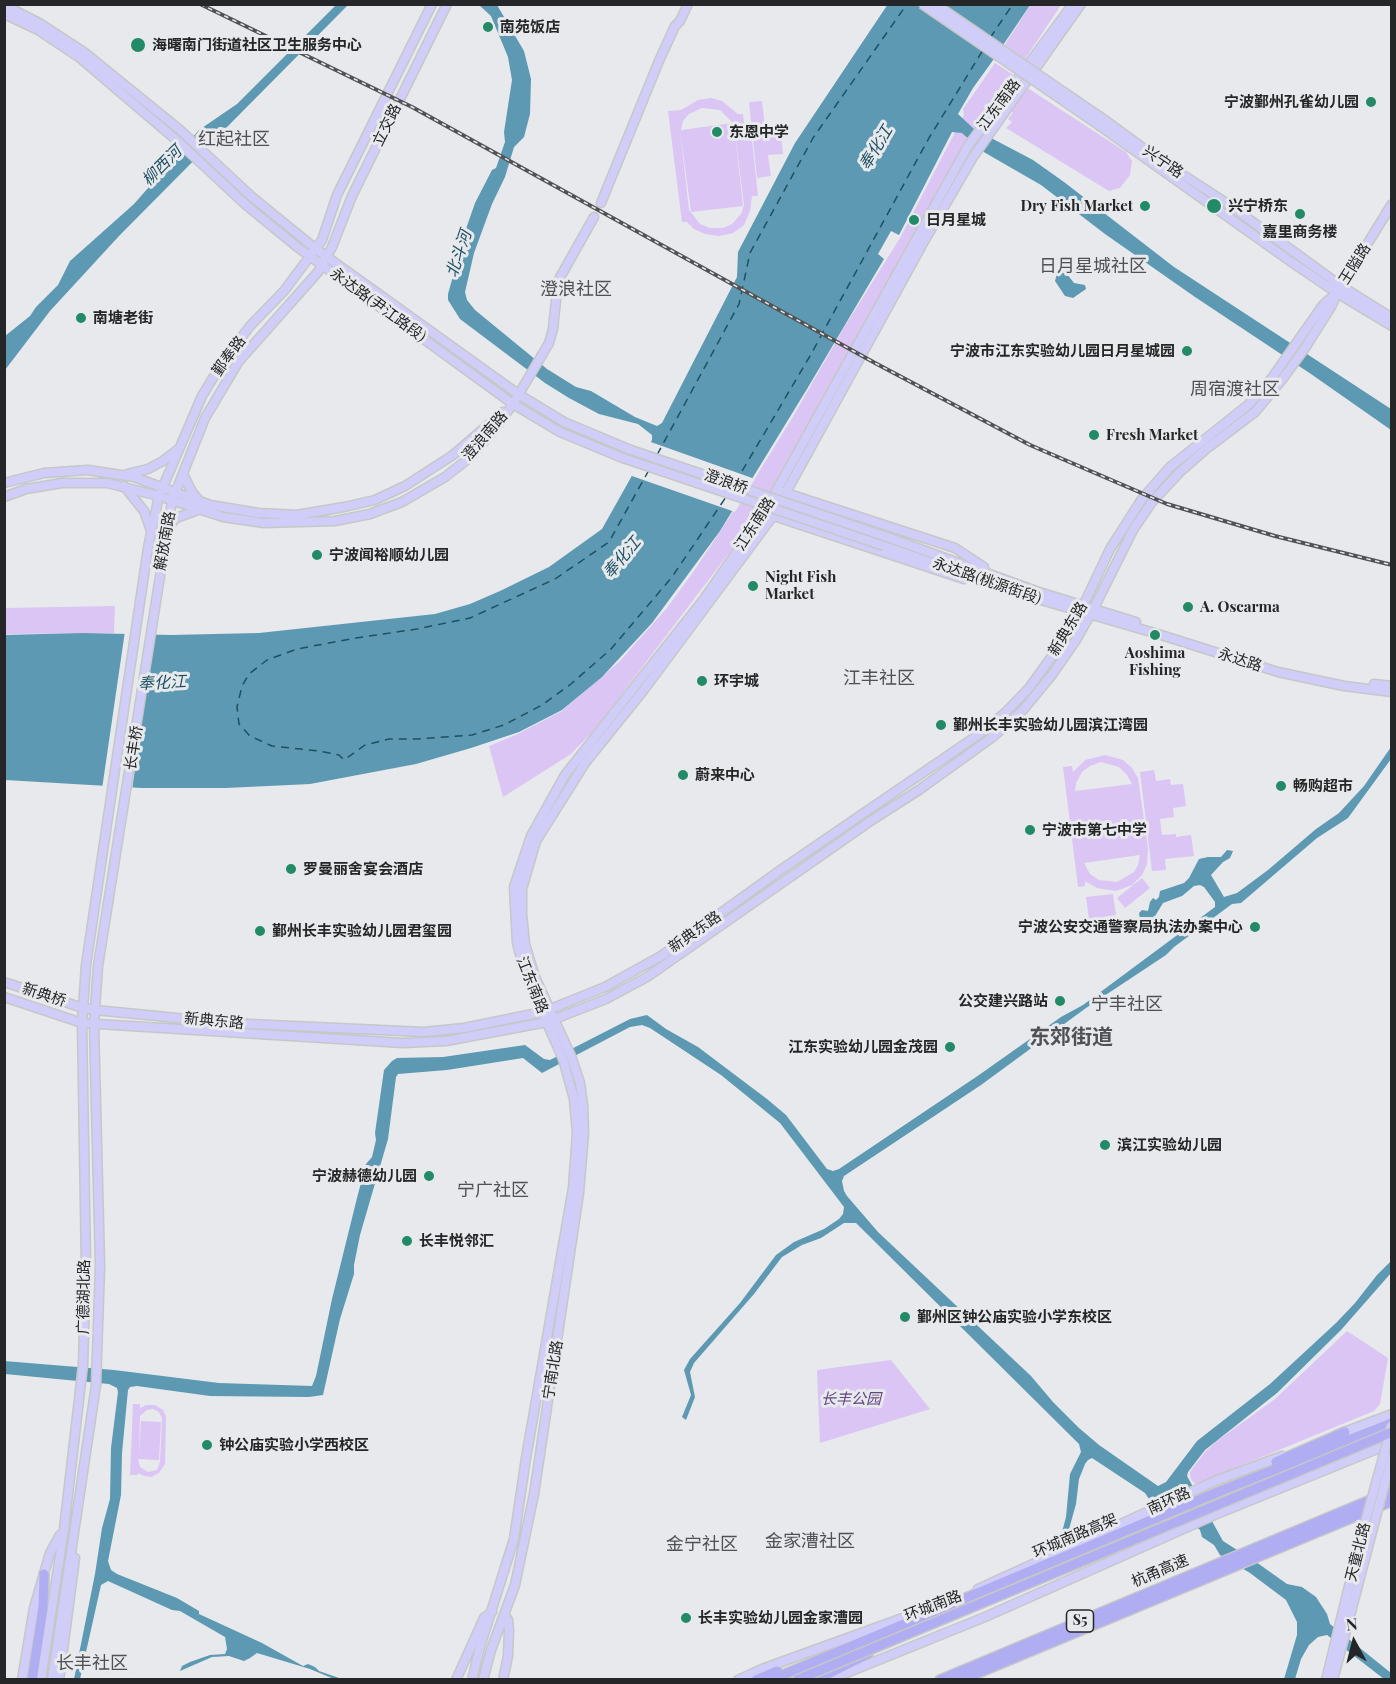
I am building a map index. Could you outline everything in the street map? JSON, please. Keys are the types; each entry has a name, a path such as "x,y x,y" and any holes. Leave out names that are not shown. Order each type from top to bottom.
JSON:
{"highway":[{"name":"环城南路高架","path":"771,1680 1218,1491 1392,1424"},
{"path":"1066,1557 1135,1524 1345,1432"},
{"name":"环城南路高架","path":"797,1680 1392,1432"},
{"name":"杭甬高速","path":"961,1680 1392,1491"},
{"name":"杭甬高速","path":"1256,1552 1392,1500"},
{"name":"杭甬高速","path":"940,1680 1223,1566"},
{"path":"32,1680 41,1651 44,1574"},
{"path":"756,1680 897,1627"},
{"path":"816,1680 907,1634"}],"main road":[{"name":"立交路","path":"322,240 337,195 432,4"},
{"name":"立交路","path":"332,247 353,195 447,4"},
{"path":"675,26 675,19 682,4"},
{"path":"601,203 659,60 688,4"},
{"path":"922,4 1101,122"},
{"name":"兴宁路","path":"935,4 1101,122 1228,204 1339,290 1392,326"},
{"name":"江东南路","path":"567,1057 546,1011 525,974 517,943 514,887 531,836 565,775 769,514 989,126 1073,4"},
{"name":"江东南路","path":"782,491 968,146 989,126 1081,4"},
{"name":"永达路(尹江路段)","path":"4,5 41,24 84,52 180,130 313,253"},
{"name":"永达路(尹江路段)","path":"4,14 38,30 80,58 174,138 246,204 513,404 560,432"},
{"name":"王隘路","path":"1339,290 1392,204"},
{"path":"513,404 545,351 553,329 558,281 594,217"},
{"name":"鄞奉路","path":"151,534 161,492 202,396 222,363 250,326 284,291 322,240"},
{"name":"鄞奉路","path":"174,496 205,418 239,361 324,261 332,247"},
{"name":"永达路(尹江路段)","path":"324,261 518,394 564,422"},
{"path":"1288,364 1296,342 1323,305 1339,290"},
{"path":"1288,364 1305,348 1339,290"},
{"name":"兴宁路","path":"1339,290 1392,318"},
{"name":"新典东路","path":"83,1008 228,1023 424,1032 464,1028 546,1011 605,987 661,956 782,869 978,735 1006,712 1029,688 1058,648 1081,609 1110,549 1142,499 1170,467 1248,405 1288,364"},
{"name":"新典东路","path":"82,1023 403,1043 446,1041 550,1021 606,999 647,977 993,736 1023,710 1051,676 1092,612 1133,530 1152,502 1181,471 1254,412 1288,364"},
{"name":"澄浪南路","path":"199,506 210,505 258,513 297,515 375,500 405,486 453,455 513,404"},
{"name":"澄浪南路","path":"174,496 223,517 264,523 335,521 370,514 402,502 445,477 468,459 491,434 513,404"},
{"name":"澄浪桥","path":"564,422 631,450 890,538"},
{"name":"澄浪桥","path":"560,432 620,458 884,546"},
{"path":"123,475 148,470 179,448"},
{"path":"4,483 26,476 67,470 88,470 123,475 174,496"},
{"path":"168,527 177,518 199,506 183,474"},
{"path":"4,497 26,489 62,483 107,483 161,492"},
{"path":"123,486 144,511 151,534"},
{"path":"782,491 955,548 994,574"},
{"name":"解放南路","path":"158,580 174,496"},
{"path":"769,514 952,576 1008,590"},
{"name":"长丰桥","path":"95,913 151,534"},
{"name":"永达路(桃源街段)","path":"890,538 994,574 1081,609"},
{"name":"永达路(桃源街段)","path":"884,546 1008,590 1092,612"},
{"name":"长丰桥","path":"106,916 158,580"},
{"name":"永达路","path":"1092,612 1299,673 1392,686"},
{"name":"永达路","path":"1092,612 1299,677 1392,692"},
{"name":"广德湖北路","path":"41,1680 41,1651 63,1529 83,1365 86,1254 82,1023 86,965 95,913"},
{"name":"广德湖北路","path":"52,1680 84,1478 96,1385 100,1266 94,1024 98,966 106,916"},
{"name":"新典桥","path":"4,982 83,1008"},
{"name":"新典桥","path":"4,997 82,1023"},
{"name":"宁南北路","path":"472,1680 514,1539 573,1188 577,1133 567,1057"},
{"name":"宁南北路","path":"483,1680 515,1585 534,1494 579,1193 584,1133 583,1105 580,1083 567,1057"},
{"path":"1345,1432 1392,1414"},
{"name":"天童北路","path":"1326,1680 1392,1424"},
{"name":"南环路","path":"1122,1522 1215,1481 1345,1432"},
{"name":"环城南路","path":"829,1680 984,1617 1217,1514 1392,1443"},
{"name":"天童北路","path":"1333,1680 1392,1456"},
{"name":"环城南路","path":"738,1680 762,1669 956,1599 1122,1522"},
{"path":"59,1680 78,1538 75,1524"},
{"path":"22,1680 34,1608 50,1553 63,1529"},
{"path":"456,1680 484,1618 493,1612"},
{"path":"504,1680 508,1639 508,1620 505,1616"},
{"path":"497,1636 508,1639"}],"green space":[{"path":"1031,4 1061,5 1025,59 1004,46"},
{"path":"995,63 1015,76 965,143 761,511 596,728 571,754 503,797 489,746 562,711 619,662 667,608 696,568 791,420 845,326 900,238 964,115 963,109"},
{"path":"1026,87 1126,152 1132,161 1130,175 1120,188 1109,191 1006,128 1012,122 1008,119 1013,113 1010,110"},
{"path":"711,98 722,101 738,114 743,114 745,131 751,131 758,196 752,196 750,211 744,225 733,233 719,236 705,234 694,229 687,222 682,222 668,111 681,110 698,100","holes":["702,108 720,110 733,123 681,130 683,121 689,114","734,124 744,205 741,214 732,224 723,228 710,228 700,224 689,210 680,130 691,212 743,206"]},
{"path":"762,101 765,128 780,127 783,154 768,155 771,176 757,178 749,102"},
{"path":"115,606 114,633 5,634 5,608"},
{"path":"1105,755 1123,760 1138,778 1148,848 1147,864 1142,875 1132,885 1116,891 1097,888 1085,881 1085,886 1078,887 1063,767 1072,766 1073,772 1085,760","holes":["1101,762 1119,767 1132,784 1075,791 1076,783 1082,772","1140,855 1134,872 1117,882 1099,880 1090,874 1084,863"]},
{"path":"1154,770 1156,781 1170,779 1171,785 1183,784 1186,806 1173,808 1174,817 1160,819 1162,835 1176,834 1176,837 1191,835 1194,856 1165,859 1166,870 1152,871 1140,772"},
{"path":"1142,878 1150,888 1125,908 1117,898"},
{"path":"1113,894 1116,915 1089,919 1086,897"},
{"path":"1347,1331 1388,1358 1380,1404 1374,1411 1196,1484 1192,1481 1190,1472 1205,1452 1275,1399"},
{"name":"长丰公园","path":"891,1360 930,1409 820,1443 817,1370"},
{"path":"133,1404 140,1404 140,1408 155,1405 163,1410 166,1416 165,1464 159,1473 151,1477 138,1473 130,1475","holes":["153,1409 159,1412 162,1418 160,1462 157,1470 148,1472 140,1467 138,1459 159,1460 161,1422 141,1421 139,1457 140,1416 147,1410"]}],"water":[{"name":"奉化江","path":"888,4 1030,5 973,88 958,114 974,129 1033,160 1174,267 1391,409 1391,430 1105,234 1041,185 982,151 962,133 952,132 899,235 891,231 878,254 884,259 720,531 652,623 602,677 562,710 519,732 471,748 416,764 310,784 226,788 142,788 5,780 4,635 259,633 435,614 470,604 549,567 602,529 652,440 652,435 638,424 599,414 545,383 460,319 448,300 475,203 492,170 496,168 505,142 504,132 512,80 508,57 491,16 479,5 497,5 524,51 531,79 530,114 524,137 514,147 505,177 492,204 474,253 465,292 467,300 475,310 547,369 576,387 591,391 635,417 657,426 662,423 737,277 738,252 795,143"},
{"path":"336,5 348,5 119,236 50,311 5,370 5,336 30,316 58,285 70,261 134,204 199,130 237,104"},
{"path":"1061,272 1067,274 1074,283 1085,285 1086,289 1073,298 1065,296 1055,281 1057,274"},
{"path":"1391,747 1391,759 1348,818 1317,838 1241,903 1232,904 1166,955 1086,1008 981,1085 844,1176 842,1181 847,1196 878,1232 1031,1376 1079,1428 1099,1445 1158,1486 1166,1482 1197,1441 1270,1384 1336,1323 1391,1261 1391,1273 1341,1330 1277,1393 1205,1450 1187,1476 1223,1541 1287,1584 1302,1587 1316,1597 1327,1614 1330,1624 1391,1673 1391,1679 1384,1679 1327,1635 1318,1637 1309,1645 1301,1659 1295,1679 1284,1679 1297,1635 1297,1622 1286,1600 1250,1573 1220,1555 1214,1545 1202,1537 1200,1530 1173,1505 1153,1505 1145,1493 1092,1458 1085,1464 1079,1479 1076,1504 1066,1540 1052,1553 1042,1555 1057,1543 1061,1536 1066,1517 1070,1474 1081,1452 1079,1444 856,1223 844,1223 821,1238 802,1245 782,1257 754,1294 694,1363 690,1372 695,1397 686,1420 682,1417 691,1395 684,1370 690,1359 740,1303 776,1255 794,1242 824,1229 839,1219 844,1207 780,1123 721,1075 642,1025 630,1027 542,1073 523,1058 447,1070 398,1074 388,1139 360,1235 354,1274 340,1319 323,1395 309,1397 210,1396 137,1386 130,1387 128,1390 121,1495 108,1561 111,1570 177,1598 199,1611 199,1614 262,1643 303,1666 308,1664 319,1671 342,1679 334,1679 257,1653 244,1661 229,1656 212,1657 180,1671 182,1666 190,1662 210,1655 225,1654 227,1649 225,1637 180,1611 172,1610 108,1581 101,1585 80,1679 74,1679 102,1528 110,1499 111,1448 118,1392 117,1388 109,1384 5,1374 4,1361 114,1370 219,1383 312,1386 357,1198 366,1164 372,1157 376,1140 384,1070 392,1061 397,1058 443,1057 525,1045 544,1059 550,1060 630,1019 647,1015 698,1047 767,1099 786,1115 827,1169 833,1171 979,1075 1061,1017 1083,1005 1215,907 1215,902 1204,887 1194,886 1182,896 1163,903 1149,926 1143,928 1141,926 1139,913 1142,910 1148,911 1150,902 1153,898 1156,900 1159,897 1160,891 1184,883 1199,859 1221,857 1227,850 1233,851 1230,858 1211,875 1224,897 1237,893 1339,813 1364,786"}],"pier":[{"path":"648,441 755,479 735,512 629,475"},
{"path":"125,631 155,632 132,790 102,789"}],"ferry route":[{"path":"657,455 739,304 750,253 813,138 907,4"},
{"path":"990,38 1013,4"},
{"path":"735,483 810,356 929,138 983,50"},
{"path":"649,470 609,542 555,579 470,618 297,649 267,660 249,674 242,686 237,707 239,724 250,736 272,746 319,751 339,755 344,760 365,745 389,739 472,735 504,725 542,705 571,684 611,649 672,577 726,497"}],"railway":[{"path":"200,4 412,107 875,363 1030,445 1167,504 1275,536 1392,565"}],"place":[{"name":"南苑饭店","path":"488,27"},
{"name":"海曙南门街道社区卫生服务中心","path":"138,45"},
{"name":"宁波鄞州孔雀幼儿园","path":"1371,102"},
{"name":"东恩中学","path":"717,132"},
{"name":"Dry Fish Market","path":"1145,206"},
{"name":"兴宁桥东","path":"1214,206"},
{"name":"嘉里商务楼","path":"1300,214"},
{"name":"日月星城","path":"914,220"},
{"name":"南塘老街","path":"81,318"},
{"name":"宁波市江东实验幼儿园日月星城园","path":"1187,351"},
{"name":"Fresh Market","path":"1094,435"},
{"name":"宁波闻裕顺幼儿园","path":"317,555"},
{"name":"Night Fish Market","path":"753,586"},
{"name":"A. Oscarma","path":"1188,607"},
{"name":"Aoshima Fishing","path":"1155,635"},
{"name":"环宇城","path":"702,681"},
{"name":"鄞州长丰实验幼儿园滨江湾园","path":"941,725"},
{"name":"蔚来中心","path":"683,775"},
{"name":"畅购超市","path":"1281,786"},
{"name":"宁波市第七中学","path":"1030,830"},
{"name":"罗曼丽舍宴会酒店","path":"291,869"},
{"name":"宁波公安交通警察局执法办案中心","path":"1255,927"},
{"name":"鄞州长丰实验幼儿园君玺园","path":"260,931"},
{"name":"公交建兴路站","path":"1060,1001"},
{"name":"江东实验幼儿园金茂园","path":"950,1047"},
{"name":"滨江实验幼儿园","path":"1105,1145"},
{"name":"宁波赫德幼儿园","path":"429,1176"},
{"name":"长丰悦邻汇","path":"407,1241"},
{"name":"鄞州区钟公庙实验小学东校区","path":"905,1317"},
{"name":"钟公庙实验小学西校区","path":"207,1445"},
{"name":"长丰实验幼儿园金家漕园","path":"686,1618"}],"district":[{"name":"红起社区","path":"234,139"},
{"name":"日月星城社区","path":"1093,266"},
{"name":"澄浪社区","path":"576,289"},
{"name":"周宿渡社区","path":"1235,389"},
{"name":"江丰社区","path":"879,678"},
{"name":"宁丰社区","path":"1127,1004"},
{"name":"东郊街道","path":"1071,1037"},
{"name":"宁广社区","path":"493,1190"},
{"name":"金家漕社区","path":"810,1541"},
{"name":"金宁社区","path":"702,1544"},
{"name":"长丰社区","path":"92,1663"}],"water label":[{"name":"柳西河","path":"162,166"},
{"name":"北斗河","path":"459,254"}]}
